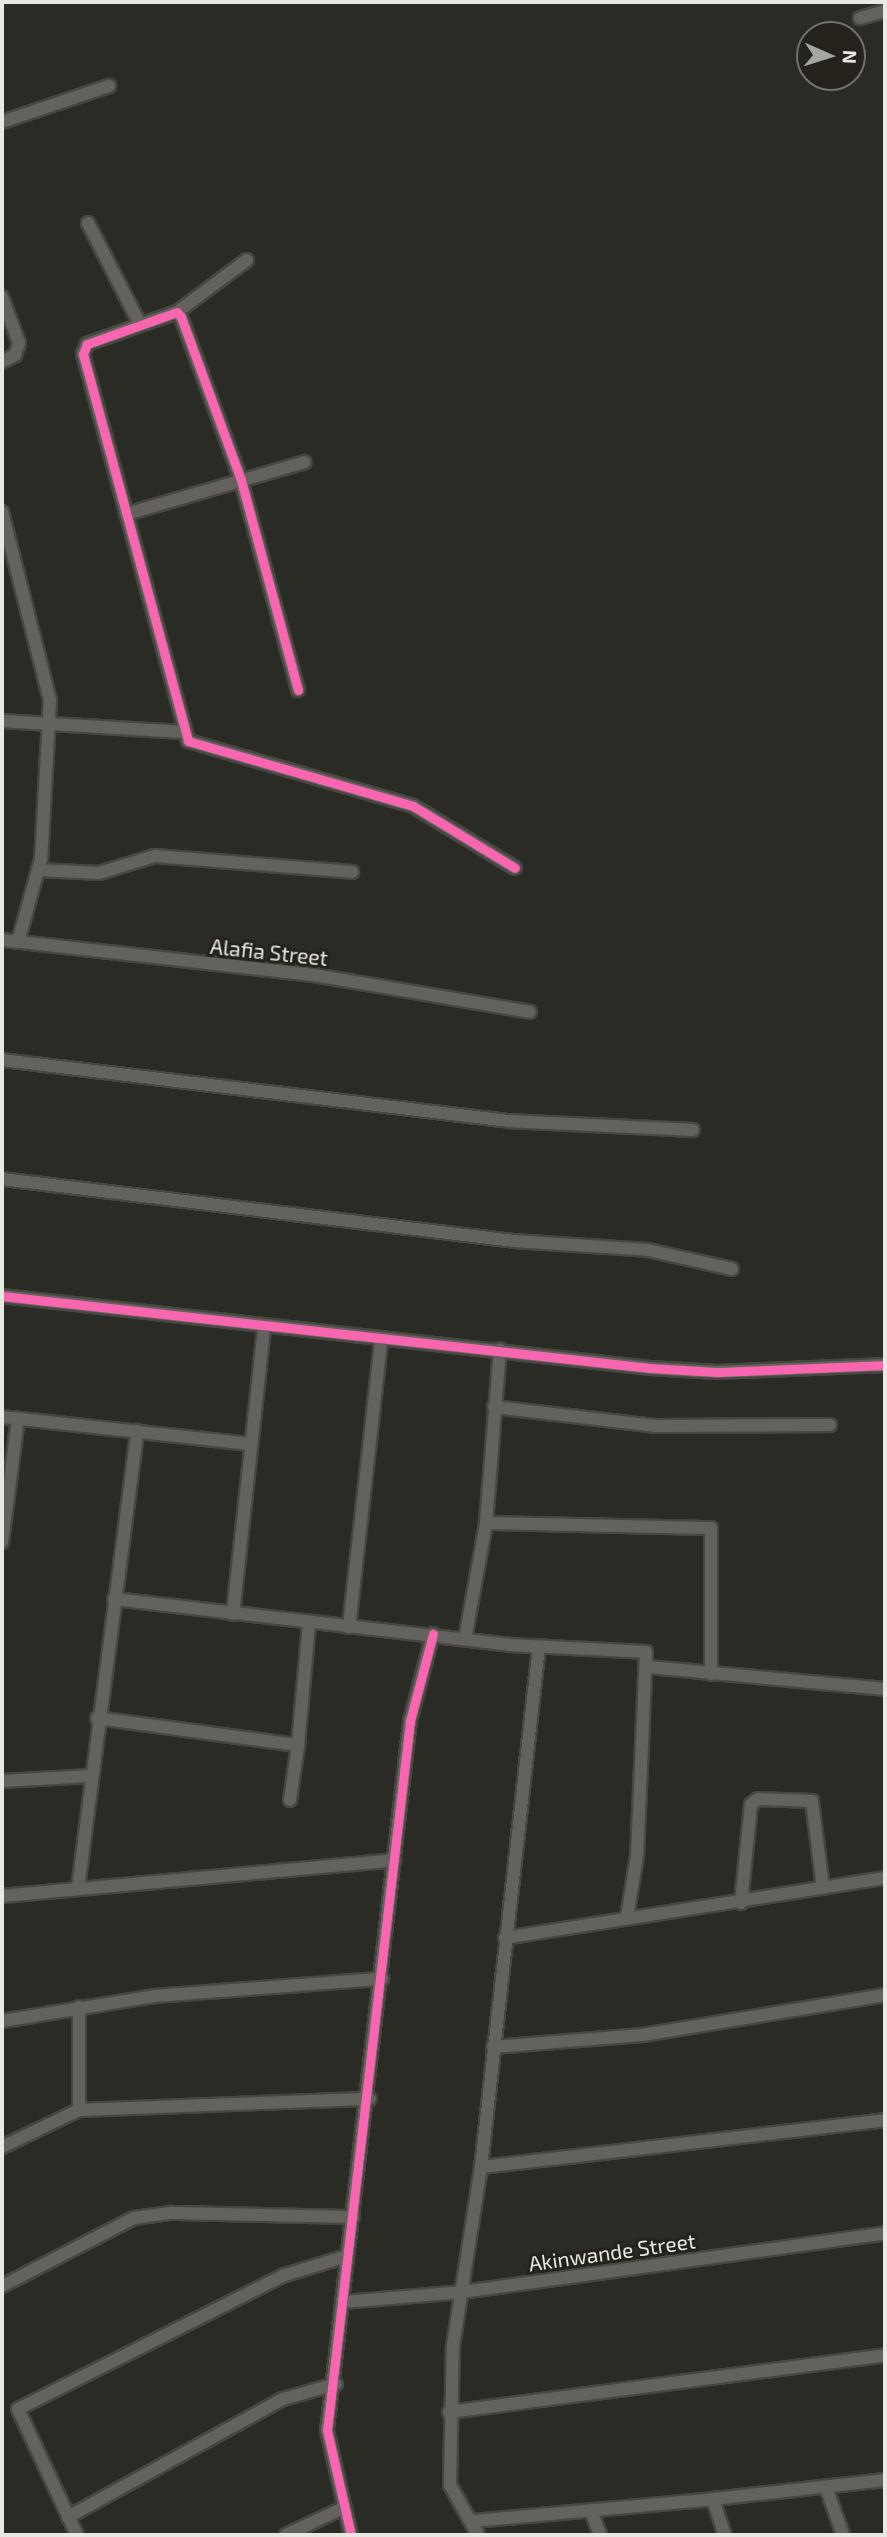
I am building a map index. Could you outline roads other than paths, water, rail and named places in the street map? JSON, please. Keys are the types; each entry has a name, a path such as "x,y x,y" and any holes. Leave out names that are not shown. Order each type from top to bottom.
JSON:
{"street":[{"path":"860,18 885,11"},
{"path":"2,122 109,86"},
{"path":"88,223 140,324"},
{"path":"181,732 83,348 177,312 247,260"},
{"path":"2,297 19,342 15,355 2,362"},
{"path":"177,312 241,480 298,690"},
{"path":"126,514 306,462"},
{"path":"2,512 44,662 48,722 38,870 18,942"},
{"path":"2,721 181,732 198,746 413,806 515,868"},
{"path":"38,870 99,873 155,856 352,872"},
{"name":"Alafia Street","path":"2,940 314,975 530,1012"},
{"path":"2,1060 509,1121 693,1130"},
{"path":"2,1179 514,1241 648,1250 732,1269"},
{"path":"2,1296 264,1329 717,1373 885,1365"},
{"path":"233,1614 249,1444 264,1329"},
{"path":"349,1627 380,1341"},
{"path":"465,1639 486,1523 500,1350"},
{"path":"494,1407 655,1426 830,1425"},
{"path":"2,1417 249,1444"},
{"path":"2,1538 18,1419"},
{"path":"78,1888 88,1776 137,1431"},
{"path":"486,1523 710,1528 711,1674"},
{"path":"114,1599 309,1625 433,1634 540,1647 638,1647 646,1653 649,1667 637,1856 627,1917"},
{"path":"290,1800 309,1625"},
{"path":"351,2535 341,2509 328,2441 336,2384 347,2256 370,2099 394,1860 416,1681 433,1634"},
{"path":"478,2535 473,2521 450,2484 449,2412 462,2292 481,2167 540,1647"},
{"path":"649,1667 885,1689"},
{"path":"97,1718 298,1745"},
{"path":"2,1781 88,1776"},
{"path":"741,1903 751,1805 758,1799 812,1801 822,1888"},
{"path":"2,1896 394,1860"},
{"path":"505,1938 627,1917 741,1903 885,1878"},
{"path":"2,2021 79,2007 382,1979"},
{"path":"493,2047 643,2035 885,1995"},
{"path":"79,2007 79,2110"},
{"path":"2,2147 79,2110 370,2099"},
{"path":"481,2167 885,2120"},
{"path":"2,2286 134,2218 171,2213 353,2217"},
{"name":"Akinwande Street","path":"344,2302 462,2292 885,2234"},
{"path":"77,2535 18,2409 285,2275 347,2256"},
{"path":"449,2412 885,2355"},
{"path":"68,2517 283,2399 336,2384"},
{"path":"473,2521 885,2480"},
{"path":"826,2487 843,2535"},
{"path":"713,2499 725,2535"},
{"path":"286,2535 341,2509"},
{"path":"591,2511 600,2535"}]}
